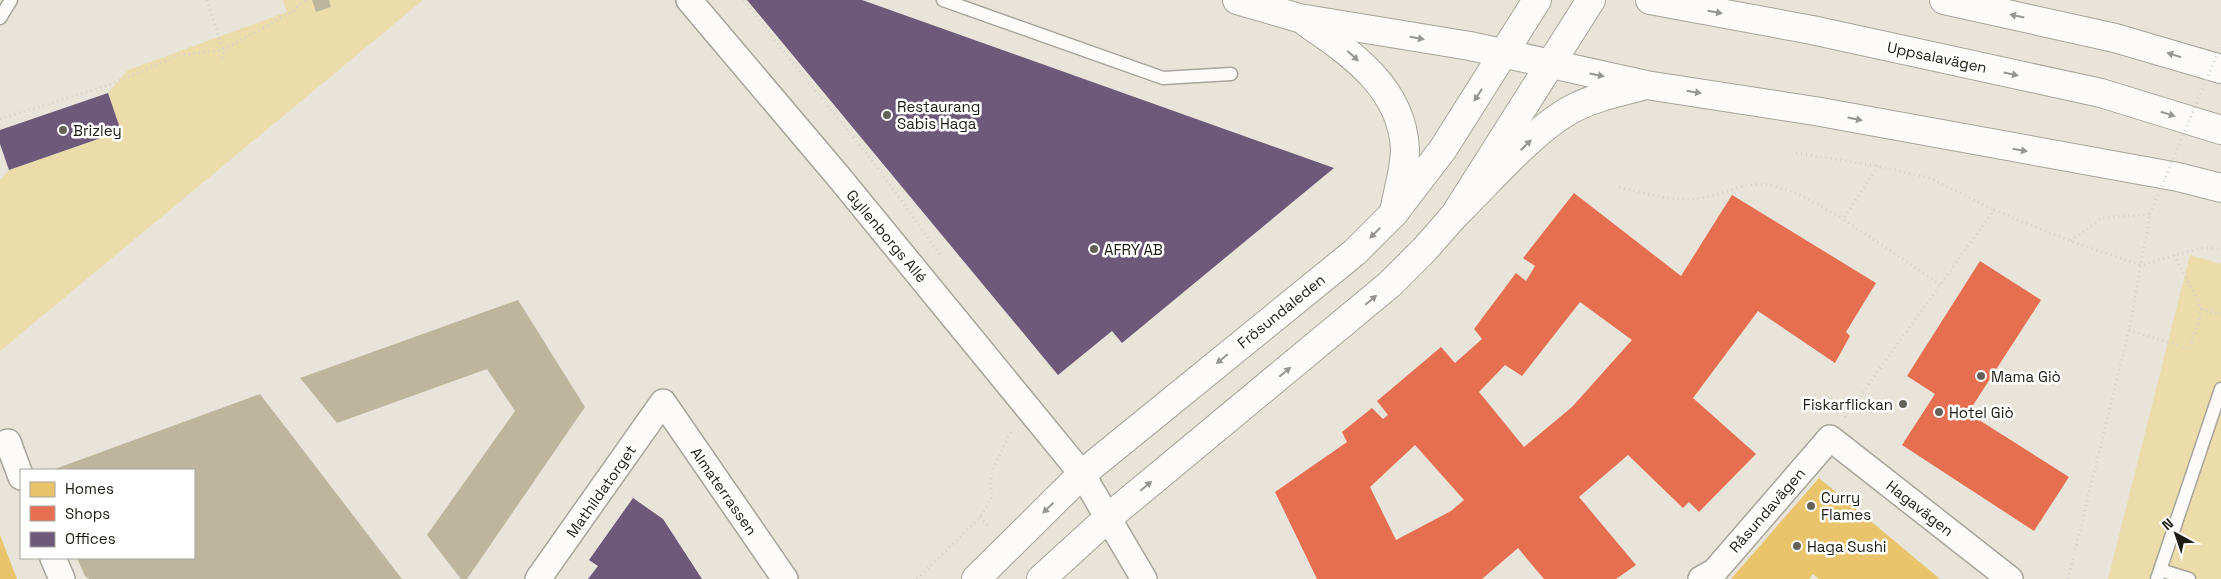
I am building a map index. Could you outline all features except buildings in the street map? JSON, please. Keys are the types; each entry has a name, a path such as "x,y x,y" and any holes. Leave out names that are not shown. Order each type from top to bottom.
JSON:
{"main road":[{"path":"1237,0 1300,18 1511,42 1549,65 1646,85 1815,111 2178,177 2221,188"},
{"name":"Frösundaleden","path":"976,579 1082,474 1355,252 1394,213 1443,149 1537,0"},
{"path":"1454,216 1591,0"},
{"name":"Uppsalavägen","path":"1650,0 1812,30 2101,93 2221,130"},
{"path":"1944,0 2115,38 2221,69"},
{"path":"1300,18 1350,53 1375,77 1390,95 1401,123 1405,150 1394,213"},
{"path":"1041,579 1109,517 1390,284 1454,216 1544,128 1570,110 1599,98 1646,85"}],"street":[{"name":"Gyllenborgs Allé","path":"689,0 844,184 1082,474"},
{"name":"Mathildatorget","path":"538,579 663,402"},
{"name":"Almaterrassen","path":"663,402 785,579"},
{"name":"Råsundavägen","path":"1701,579 1715,571 1830,438"},
{"name":"Hagavägen","path":"1830,438 2010,579"},
{"path":"4,444 20,474"},
{"path":"1082,474 1144,579"},
{"path":"53,559 62,579"}],"lane":[{"path":"0,18 11,0"},
{"path":"943,0 1163,78 1231,74"},
{"path":"2189,579 2159,575 2221,389"}],"path":[{"path":"207,0 223,50 223,60"},
{"path":"0,119 106,86 180,55 223,50 293,11 305,0"},
{"path":"2068,579 2129,330 2150,214 2221,45"},
{"path":"1796,153 1878,166 1930,178 1994,210 2070,241 2140,265 2201,248 2221,249"},
{"path":"1843,219 1878,166"},
{"path":"1619,188 1672,200 1706,197 1741,185 1776,186 1802,197 1843,219 1941,285"},
{"path":"1830,438 1994,210"},
{"path":"2070,241 2102,218 2150,214"},
{"path":"2129,330 2190,348 2202,309 2174,255"},
{"path":"2202,309 2221,315"},
{"path":"917,579 980,517 992,497 990,484 997,459"},
{"path":"980,517 993,532"}],"shaded area":[{"path":"283,0 423,0 0,351 0,180 9,170 121,131 108,93 128,70 287,12"},
{"path":"2190,255 2221,264 2221,579 2108,579"}],"place":[{"name":"Restaurang Sabis Haga","path":"887,115"},
{"name":"Brizley","path":"63,130"},
{"name":"AFRY AB","path":"1094,249"},
{"name":"Mama Giò","path":"1981,376"},
{"name":"Fiskarflickan","path":"1903,404"},
{"name":"Hotel Giò","path":"1939,412"},
{"name":"Curry Flames","path":"1811,506"},
{"name":"Haga Sushi","path":"1797,546"}]}
